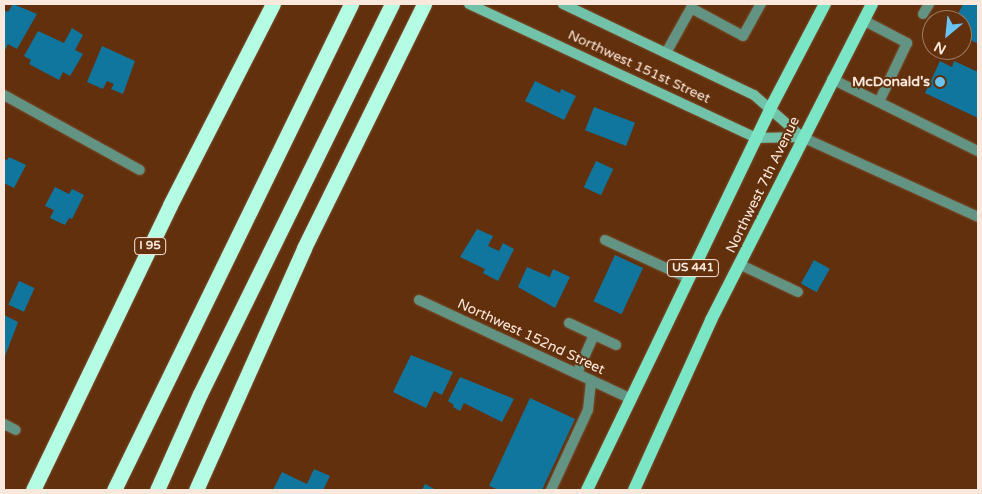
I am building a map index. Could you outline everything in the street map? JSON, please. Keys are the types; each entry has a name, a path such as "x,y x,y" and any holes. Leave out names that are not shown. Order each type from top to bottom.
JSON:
{"highway":[{"name":"I 95","path":"33,490 170,205 273,4"},
{"path":"157,490 200,394 392,4"},
{"path":"105,490 345,6"},
{"path":"114,490 345,6"},
{"path":"196,490 304,248 422,9"}],"main road":[{"name":"Northwest 7th Avenue","path":"587,490 770,109 825,4"},
{"name":"Northwest 7th Avenue","path":"634,490 711,320 741,265 802,136 872,4"},
{"path":"594,490 595,474"}],"street":[{"name":"Northwest 151st Street","path":"469,4 756,138 802,136"},
{"name":"Northwest 151st Street","path":"563,4 754,95 802,136 978,217"},
{"path":"666,53 692,6 743,36 759,4"},
{"path":"863,20 907,43 879,102"},
{"path":"832,79 978,151"},
{"path":"4,95 140,170"},
{"path":"605,240 688,278"},
{"path":"741,265 798,292"},
{"name":"Northwest 152nd Street","path":"419,300 631,399"},
{"path":"569,323 616,346"},
{"path":"577,373 594,335"},
{"path":"550,490 588,410 591,380"},
{"path":"4,424 16,430"}],"building":[{"path":"13,4 37,14 17,49 8,44 4,52 4,10 8,12"},
{"path":"963,4 978,4 978,44 972,41 972,10 960,10"},
{"path":"72,28 83,35 75,50 83,54 70,76 63,72 59,80 29,64 31,60 24,56 38,31 64,43"},
{"path":"102,46 135,61 123,94 111,89 114,84 107,81 103,89 87,82"},
{"path":"940,61 952,67 954,61 978,72 978,118 925,93"},
{"path":"535,81 560,93 561,89 576,96 564,120 525,101"},
{"path":"594,107 635,123 626,146 585,130"},
{"path":"9,157 26,165 14,188 4,183 4,159 7,160"},
{"path":"596,161 613,169 601,195 584,187"},
{"path":"55,187 69,194 72,189 84,195 72,219 69,218 65,225 50,218 54,210 45,206"},
{"path":"477,229 493,236 488,246 499,251 503,243 514,249 498,281 483,273 485,269 460,257"},
{"path":"615,255 643,268 622,314 593,301"},
{"path":"814,260 830,269 817,292 801,284"},
{"path":"527,267 550,277 553,269 570,277 555,308 518,287"},
{"path":"19,281 35,288 24,312 8,305"},
{"path":"4,315 18,322 4,359"},
{"path":"411,355 453,372 442,395 434,391 426,408 393,392"},
{"path":"460,377 514,399 502,422 464,403 460,411 453,407 454,405 448,401"},
{"path":"530,398 575,419 542,490 499,490 489,486"},
{"path":"314,469 330,476 323,490 273,490 282,472 307,484"},
{"path":"425,484 436,490 422,490"}],"place":[{"name":"McDonald's","path":"940,82"}]}
